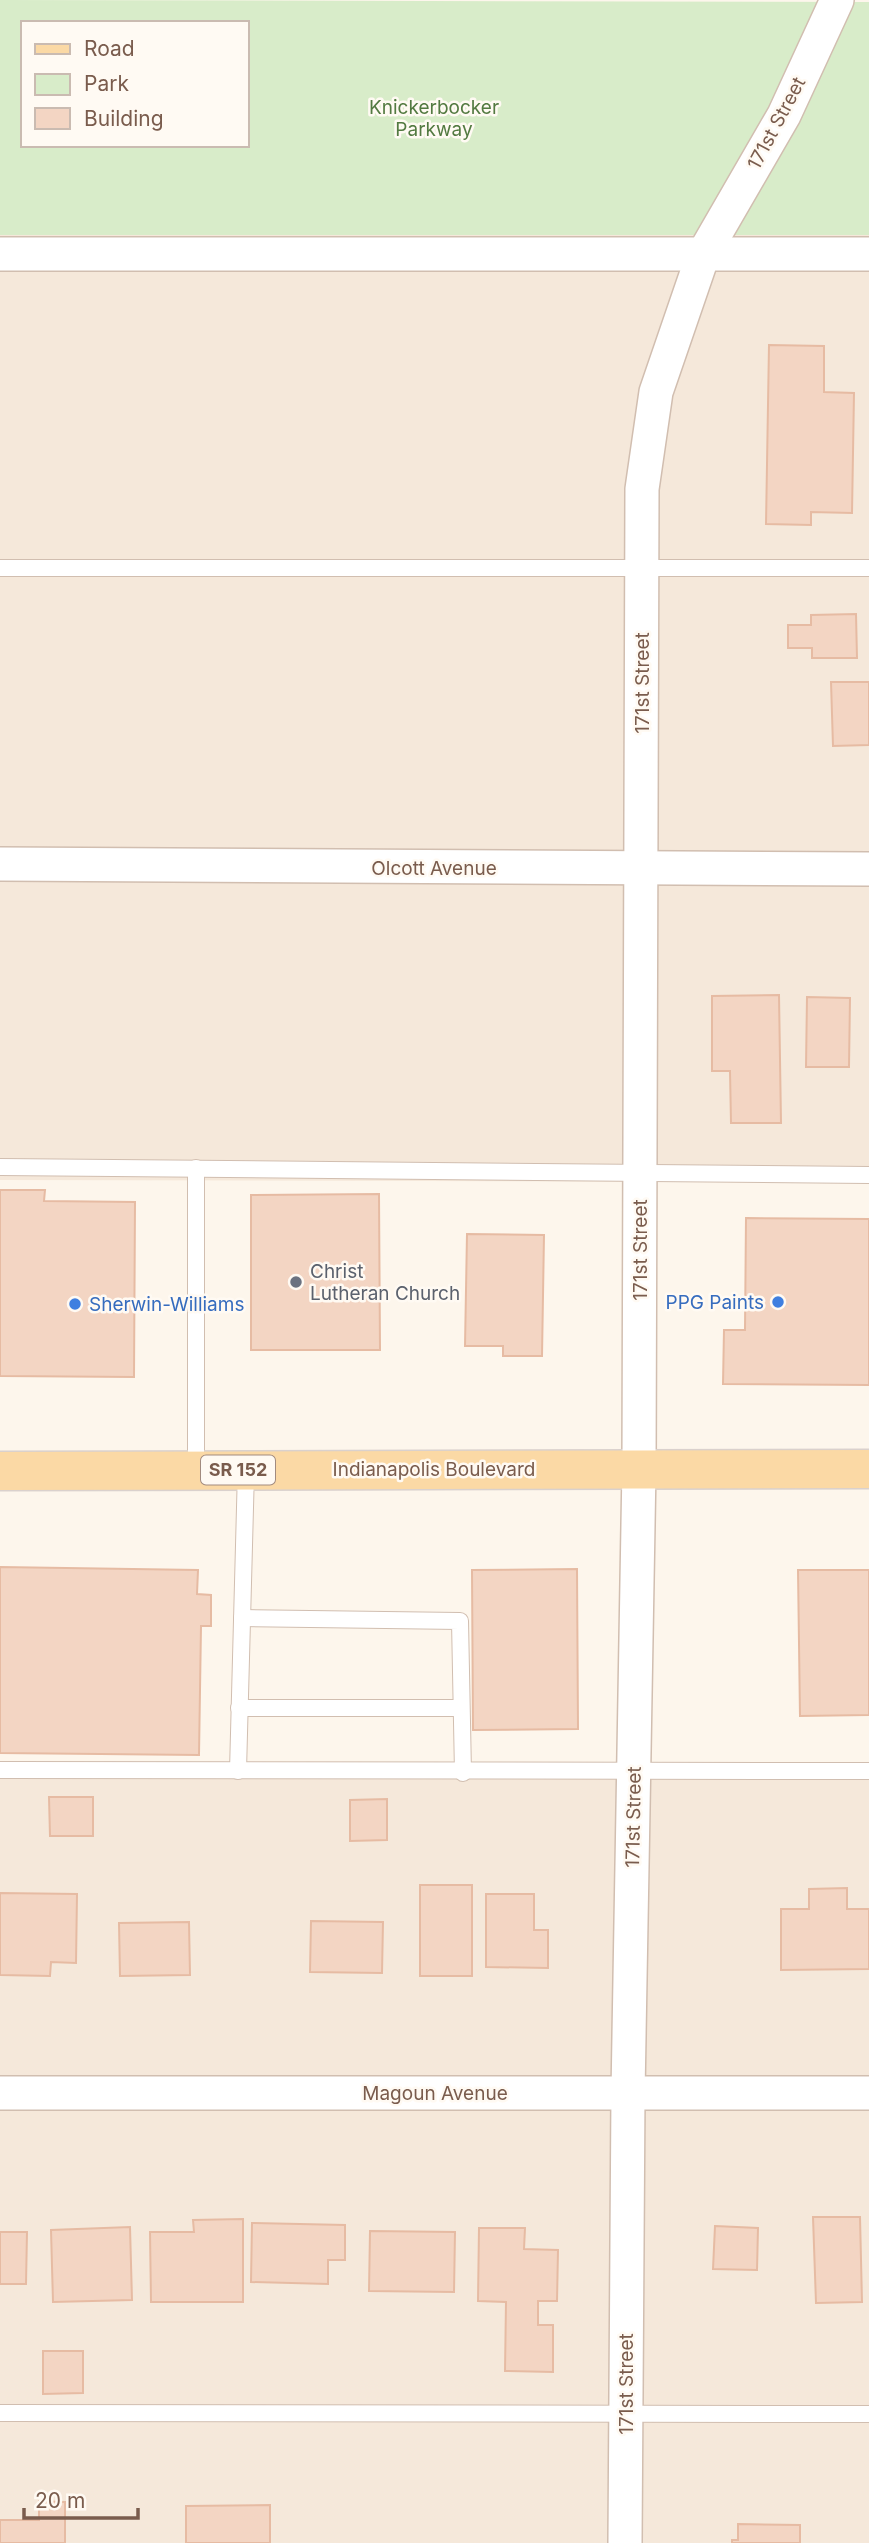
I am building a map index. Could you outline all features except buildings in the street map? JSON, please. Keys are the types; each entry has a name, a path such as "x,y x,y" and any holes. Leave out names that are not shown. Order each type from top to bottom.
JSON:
{"main road":[{"name":"Indianapolis Boulevard","path":"0,1471 869,1469"}],"street":[{"name":"171st Street","path":"625,2543 628,2093 639,1468 642,489 656,392 703,255 784,114 838,0"},
{"path":"0,254 869,254"},
{"name":"Olcott Avenue","path":"0,864 869,869"},
{"name":"Magoun Avenue","path":"0,2093 869,2093"}],"lane":[{"path":"0,568 869,568"},
{"path":"0,1167 640,1175 869,1175"},
{"path":"196,1168 196,1470"},
{"path":"238,1771 246,1470"},
{"path":"242,1618 460,1621 463,1773"},
{"path":"239,1708 461,1708"},
{"path":"0,1770 463,1773 869,1771"},
{"path":"0,2413 869,2414"}],"shaded area":[{"path":"0,235 869,235 869,1182 0,1180"},
{"path":"869,1776 869,2543 0,2543 0,1778"}],"green space":[{"name":"Knickerbocker Parkway","path":"0,0 869,2 869,235 0,235"}],"place":[{"name":"Christ Lutheran Church","path":"296,1282"},
{"name":"PPG Paints","path":"778,1302"},
{"name":"Sherwin-Williams","path":"75,1304"}]}
